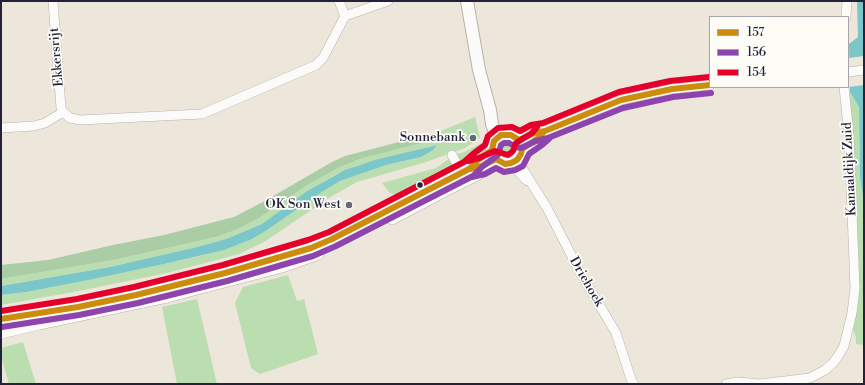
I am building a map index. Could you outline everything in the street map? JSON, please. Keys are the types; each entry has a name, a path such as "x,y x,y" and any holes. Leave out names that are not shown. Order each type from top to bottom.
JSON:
{"main road":[{"path":"467,1 479,70 490,110 492,124 502,136"},
{"path":"502,136 515,137 517,153 505,164 494,155 494,141 502,136"},
{"path":"1,319 78,307 185,283 311,248 445,187 478,160 494,155"}],"street":[{"name":"Ekkersrijt","path":"53,1 60,100 63,112"},
{"path":"339,1 345,16"},
{"path":"1,128 34,126 45,123 63,112 70,118 80,120 202,114 316,65 324,58 345,16 388,1"},
{"path":"846,16 847,1"},
{"path":"849,72 864,70"},
{"path":"517,153 534,133 545,131 621,100 672,89 709,85"},
{"name":"Kanaaldijk Zuid","path":"726,384 738,382 760,384 810,378 825,370 832,364 842,351 850,328 855,299 849,136 844,88"},
{"name":"Driehoek","path":"517,153 524,179 531,182 547,208 580,274 616,333 632,382 634,384"},
{"path":"452,155 466,171"},
{"path":"392,220 445,187 483,173"},
{"path":"1,334 167,298 282,268 319,255 322,243"}],"green space":[{"path":"846,92 850,92 859,107 860,177 864,204 864,345 856,344 853,329"},
{"path":"475,117 480,138 465,148 426,162 357,182 332,196 264,242 239,254 167,273 1,305 1,295 26,292 164,264 204,255 241,243 267,230 340,181 386,165 421,157 436,145 359,165 335,175 307,191 262,224 226,239 110,267 1,286 1,279 114,260 216,237 236,230 259,218 309,184 340,167 363,158 435,140 439,136 438,132"},
{"path":"438,132 439,136 435,140 363,158 340,167 309,184 259,218 236,230 216,237 114,260 1,279 1,265 48,260 164,235 234,217 345,156"},
{"path":"504,142 510,142 514,146 514,152 510,156 504,156 500,152 500,146"},
{"path":"480,144 482,150 485,151 483,154 405,197 390,193 382,183 436,168 456,154 462,153"},
{"path":"288,275 297,301 304,299 318,354 260,374 251,368 235,303 243,287"},
{"path":"197,299 217,384 177,384 162,307"},
{"path":"23,342 36,384 9,384 1,356 1,348"}],"water":[{"path":"857,1 864,1 864,204 860,177 859,107 850,92 849,44 858,37"},
{"path":"437,145 433,150 421,157 386,165 340,181 252,239 224,250 88,280 26,292 1,295 1,286 110,267 226,239 262,224 307,191 345,170 375,160"}],"pier":[{"path":"864,56 864,85 849,87 849,58"}],"transit line":[{"name":"154","path":"1,311 77,299 134,287 223,265 308,240 329,232 464,162 485,145 488,136 498,128 512,127 520,131 531,125 543,123 619,92 670,81 709,77"},
{"name":"157","path":"1,319 78,307 136,295 225,273 311,248 332,239 469,169 478,160 492,150 494,141 501,135 511,135 519,140 621,100 672,89 709,85"},
{"name":"156","path":"2,327 79,315 138,303 227,281 313,256 336,246 473,176 483,166 498,155 501,145 504,143 509,143 521,148 623,108 673,97 711,93"},
{"name":"154","path":"468,161 495,151 508,155 513,151 516,143 532,133 537,127"},
{"name":"157","path":"470,169 482,166 496,159 505,164 511,163 517,160 522,149 543,133"},
{"name":"156","path":"472,177 485,174 496,168 504,172 515,170 523,166 529,154 549,139"}],"place":[{"name":"Sonnebank","path":"473,138"},
{"name":"OK Son West","path":"349,205"}]}
